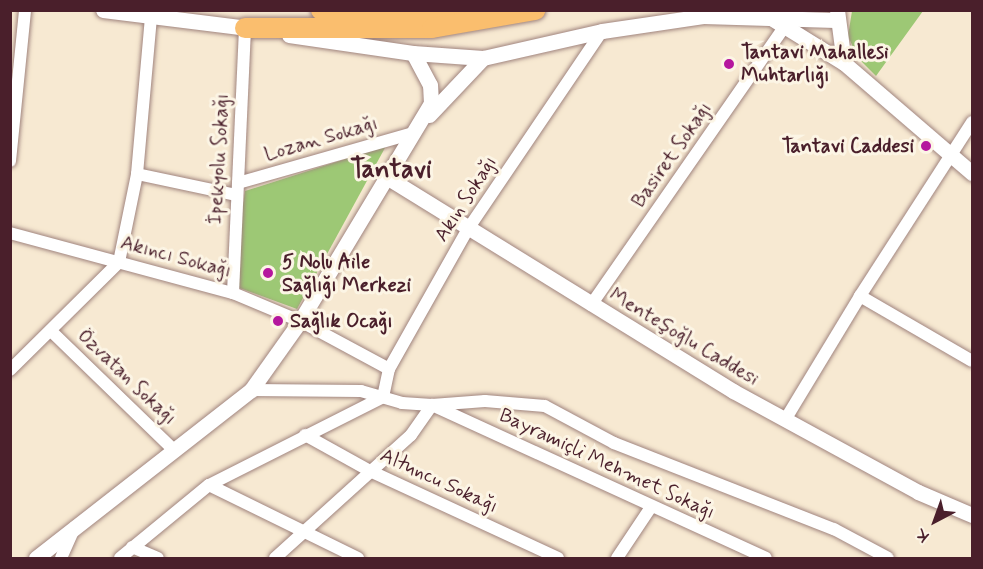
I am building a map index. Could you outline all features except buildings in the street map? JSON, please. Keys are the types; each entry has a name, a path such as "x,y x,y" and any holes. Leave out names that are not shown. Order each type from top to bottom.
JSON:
{"highway":[{"path":"321,10 474,10"},
{"path":"245,28 432,28 535,10"}],"street":[{"path":"10,161 25,10"},
{"path":"103,10 413,53 483,58 602,32 703,16 836,15 844,63"},
{"path":"767,15 844,63 972,173"},
{"path":"10,370 119,262 137,174 151,16"},
{"name":"Basiret Sokağı","path":"591,305 784,27"},
{"name":"İpekyolu Sokağı","path":"233,293 245,28"},
{"name":"Akın Sokağı","path":"383,396 389,369 468,229 602,32"},
{"path":"36,558 250,390 300,321 385,176 431,103 430,86 413,53"},
{"path":"414,133 450,88 483,58"},
{"path":"785,420 860,296 972,122"},
{"name":"Lozan Sokağı","path":"137,174 238,189 414,133"},
{"name":"Menteşoğlu Caddesi","path":"385,176 591,305 785,420 918,492 972,515"},
{"name":"Akıncı Sokağı","path":"10,233 233,293 300,321 389,369"},
{"path":"860,296 972,361"},
{"name":"Özvatan Sokağı","path":"51,331 176,450"},
{"path":"250,390 361,391 402,403 432,405 485,400 545,406 614,442 834,529 888,558"},
{"path":"120,558 209,484 383,396"},
{"path":"275,558 301,532 411,435 432,405"},
{"name":"Bayramiçli Mehmet Sokağı","path":"432,405 765,558"},
{"name":"Altuncu Sokağı","path":"305,435 370,471 558,558"},
{"path":"209,484 301,532 358,558"},
{"path":"617,558 651,507"},
{"path":"62,558 76,526"},
{"path":"132,547 158,558"}],"green space":[{"path":"852,10 923,11 876,76 858,58 848,36"},
{"path":"386,146 297,309 231,285 245,191"}],"place":[{"name":"Tantavi Mahallesi Muhtarlığı","path":"729,64"},
{"name":"Tantavi Caddesi","path":"926,146"},
{"name":"5 Nolu Aile Sağlığı Merkezi","path":"268,273"},
{"name":"Sağlık Ocağı","path":"278,321"}],"district":[{"name":"Tantavi","path":"391,171"}]}
